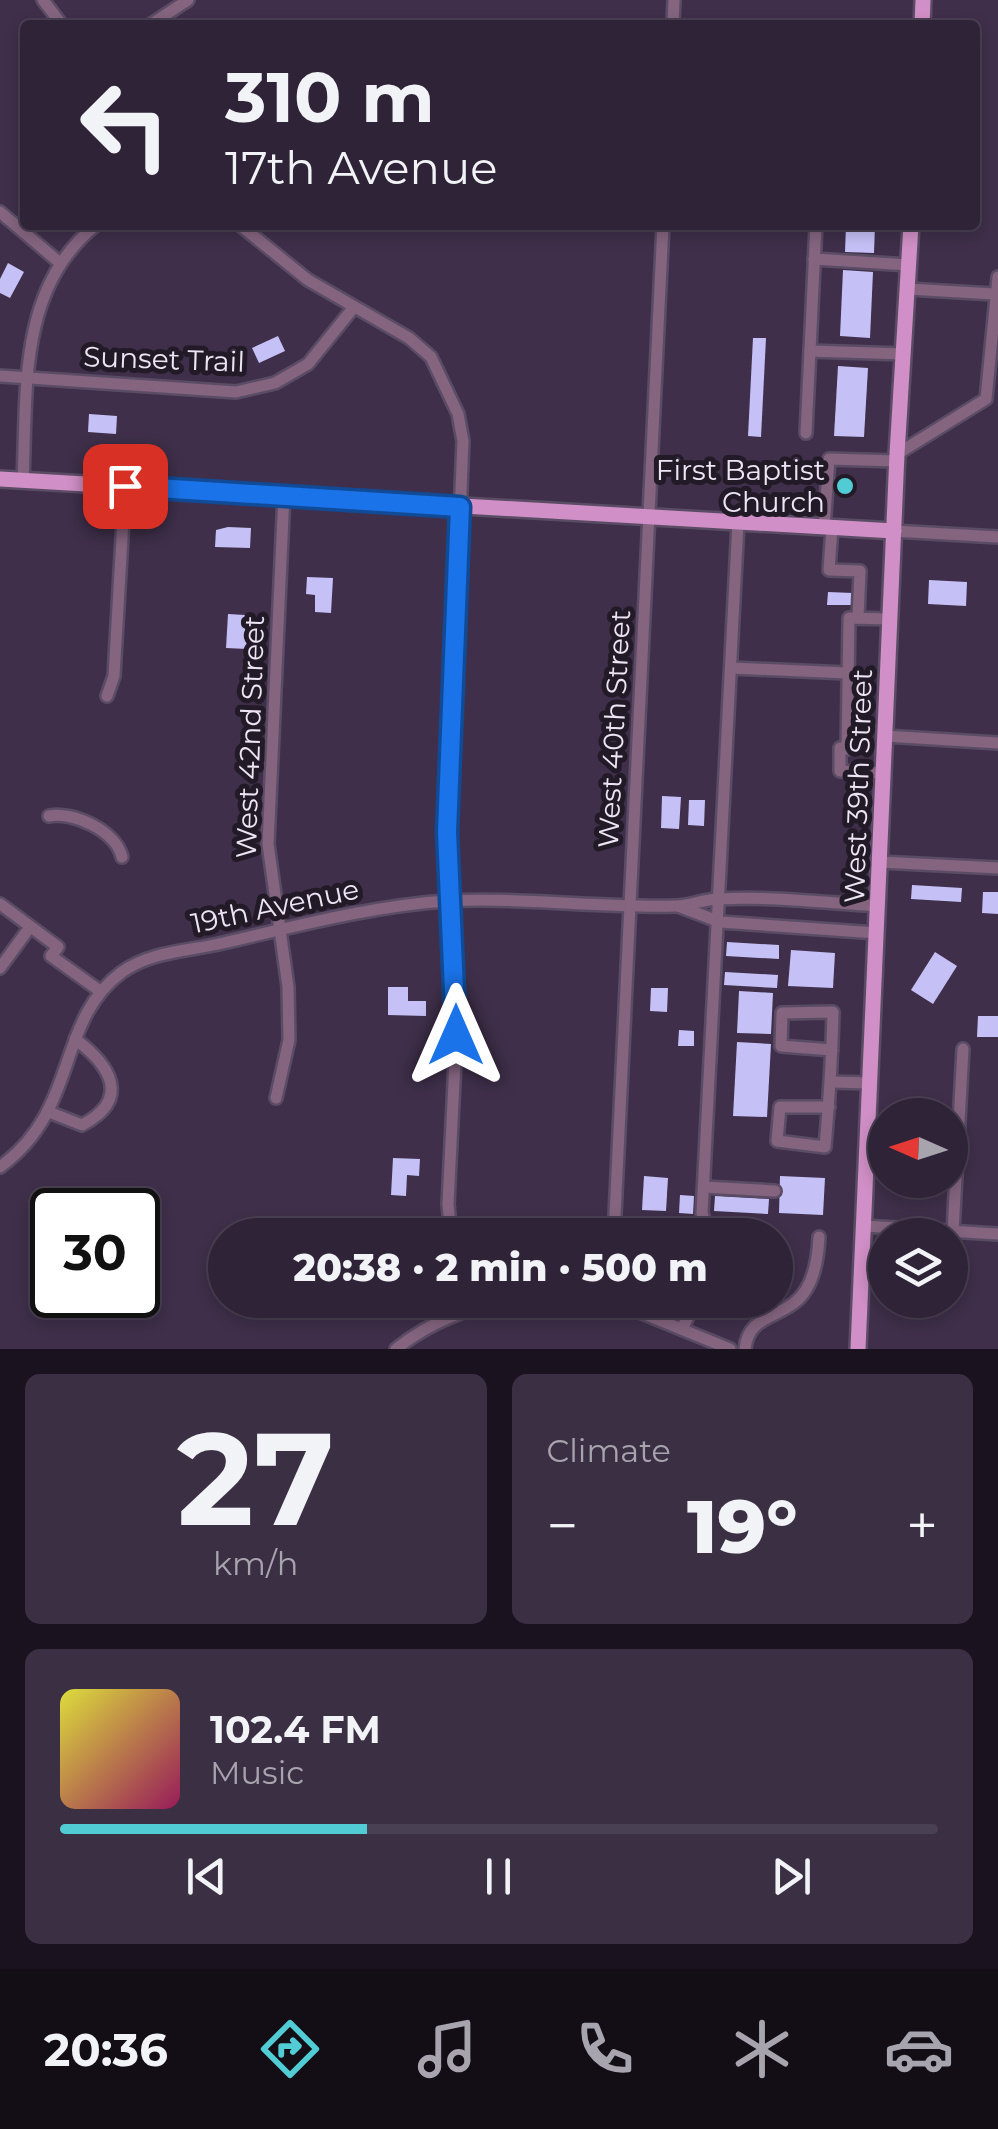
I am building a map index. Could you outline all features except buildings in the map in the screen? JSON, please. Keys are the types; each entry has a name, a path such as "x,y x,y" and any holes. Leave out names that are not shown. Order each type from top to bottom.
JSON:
{"main road":[{"name":"West 39th Street","path":"858,1349 897,457 911,230"},
{"path":"0,479 894,532"}],"street":[{"path":"43,0 58,20"},
{"path":"158,20 188,0"},
{"path":"0,212 20,229"},
{"path":"21,230 60,263"},
{"path":"23,480 28,378 38,304 60,263 91,230"},
{"path":"246,230 308,280 409,338 431,357 458,414 463,441 450,702 448,901 458,1001 449,1218"},
{"name":"West 40th Street","path":"615,1218 663,230"},
{"path":"806,434 816,230"},
{"path":"814,259 909,265"},
{"path":"858,618 860,572 829,570 829,459 897,457 986,399 998,277"},
{"path":"908,289 994,294"},
{"name":"Sunset Trail","path":"0,376 236,392 275,382 308,364 354,306"},
{"path":"810,351 904,354"},
{"path":"107,696 114,676 125,486"},
{"name":"West 42nd Street","path":"276,1098 289,1040 268,844 284,494"},
{"path":"703,1218 738,523"},
{"path":"894,532 998,537"},
{"path":"883,773 840,771 840,748 847,748 849,618 890,619"},
{"path":"732,668 847,674"},
{"path":"885,736 998,743"},
{"path":"49,816 74,816 114,841 122,857"},
{"path":"880,862 998,868"},
{"name":"19th Avenue","path":"0,1166 30,1142 50,1112 75,1039 100,991 124,970 153,957 280,929 448,901 678,906 722,898 879,906"},
{"path":"0,904 58,947 50,956 100,991"},
{"name":"19th Avenue","path":"678,906 720,922 877,933"},
{"path":"0,968 30,926"},
{"path":"828,1107 780,1106 777,1141 825,1147 831,1082 832,1050 833,1012 782,1013 781,1046 832,1050"},
{"path":"50,1112 82,1126 99,1116 110,1094 112,1074 75,1039"},
{"path":"954,1218 962,1048"},
{"path":"831,1082 870,1083"},
{"path":"704,1187 775,1191"},
{"path":"864,1226 868,1226"},
{"path":"968,1232 998,1234"},
{"path":"745,1349 746,1335 756,1322 797,1302 818,1256 819,1237"},
{"path":"396,1349 442,1318"},
{"path":"654,1318 730,1349"},
{"path":"682,1328 687,1318"}],"place":[{"name":"First Baptist Church","path":"845,486"}],"route":[{"path":"125,486 460,507 447,832 447,884 458,1001 456,1035"}]}
